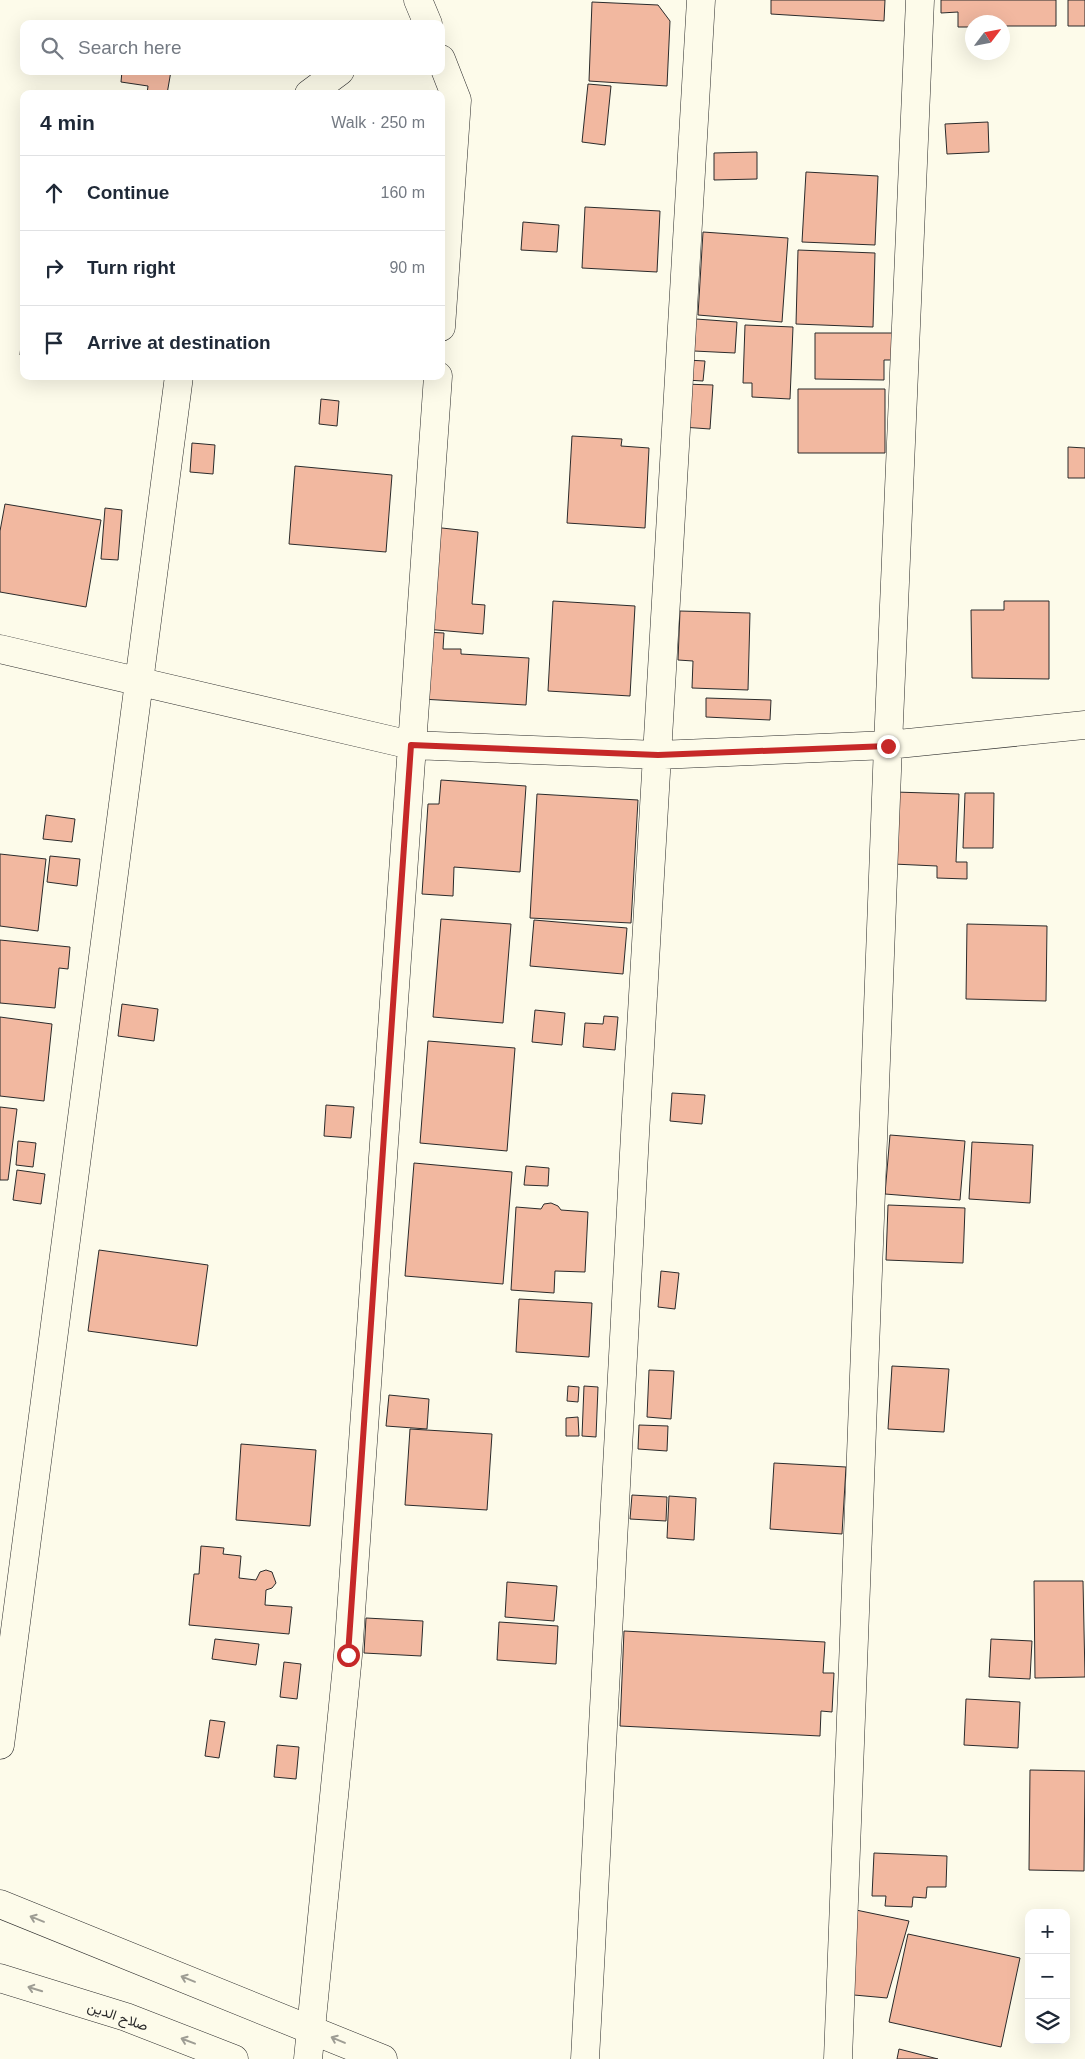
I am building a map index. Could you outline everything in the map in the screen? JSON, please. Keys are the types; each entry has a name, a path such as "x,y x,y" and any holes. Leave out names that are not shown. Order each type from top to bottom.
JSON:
{"main road":[{"path":"585,2059 636,1116 701,0"},
{"path":"838,2059 888,746 920,0"},
{"path":"445,69 458,100 445,274"},
{"path":"315,90 335,75"},
{"path":"0,1745 178,380"},
{"path":"308,2059 348,1655 438,380"},
{"path":"0,649 411,745 658,755 888,746 1085,725"},
{"path":"0,1904 383,2059"},
{"name":"صلاح الدين","path":"0,1978 126,2017 234,2059"}],"building":[{"path":"771,0 885,0 884,21 771,14"},
{"path":"941,0 1056,0 1056,26 1010,26 1010,15 965,15 965,27 958,27 958,12 941,13"},
{"path":"1068,0 1085,0 1085,26 1068,26"},
{"path":"592,2 658,5 670,21 667,86 589,81"},
{"path":"122,75 170,75 168,90 148,90 148,86 121,82"},
{"path":"588,84 611,86 605,145 582,142"},
{"path":"988,122 989,152 947,154 945,124"},
{"path":"757,152 757,179 714,180 714,153"},
{"path":"806,172 878,176 875,245 802,242"},
{"path":"585,207 660,211 657,272 582,268"},
{"path":"523,222 559,225 557,252 521,250"},
{"path":"703,232 788,238 782,322 698,315"},
{"path":"798,250 875,253 873,327 796,324"},
{"path":"696,319 737,322 735,353 694,351"},
{"path":"745,325 793,327 790,399 752,397 752,383 743,383"},
{"path":"815,333 894,333 893,360 884,360 884,380 815,379"},
{"path":"687,360 705,361 703,381 686,380"},
{"path":"684,384 713,385 710,429 682,427"},
{"path":"798,389 885,389 885,453 798,453"},
{"path":"321,399 339,401 337,426 319,424"},
{"path":"572,436 622,439 621,446 649,448 645,528 567,523"},
{"path":"192,443 215,445 213,474 190,472"},
{"path":"1068,447 1085,448 1085,478 1068,478"},
{"path":"295,466 392,475 386,552 289,544"},
{"path":"5,504 101,520 86,607 0,592 0,531"},
{"path":"105,508 122,510 118,560 101,559"},
{"path":"433,527 478,532 472,604 485,605 483,634 425,629"},
{"path":"553,601 635,606 630,696 548,691"},
{"path":"1004,601 1049,601 1049,679 972,678 971,610 1004,610"},
{"path":"680,611 750,613 748,690 692,688 693,661 678,660"},
{"path":"425,632 444,633 443,649 461,649 461,654 529,658 526,705 421,699"},
{"path":"706,698 771,700 770,720 706,717"},
{"path":"441,780 526,786 520,872 454,867 453,896 422,894 428,804 439,804"},
{"path":"895,792 959,794 956,862 967,862 967,879 937,878 937,866 893,864"},
{"path":"965,793 994,793 993,848 963,848"},
{"path":"537,794 638,800 631,923 530,918"},
{"path":"46,815 75,819 72,842 43,839"},
{"path":"0,854 46,859 38,931 0,926"},
{"path":"50,856 80,859 77,886 47,882"},
{"path":"441,919 511,924 503,1023 433,1017"},
{"path":"534,920 627,928 623,974 530,966"},
{"path":"967,924 1047,926 1046,1001 966,999"},
{"path":"0,940 70,947 68,969 59,968 55,1008 0,1003"},
{"path":"122,1004 158,1009 154,1041 118,1036"},
{"path":"535,1010 565,1013 562,1045 532,1042"},
{"path":"604,1016 618,1017 615,1050 583,1047 585,1023 603,1024"},
{"path":"0,1017 52,1024 44,1101 0,1096"},
{"path":"428,1041 515,1048 507,1151 420,1143"},
{"path":"672,1093 705,1095 702,1124 670,1121"},
{"path":"326,1105 354,1107 351,1138 324,1136"},
{"path":"0,1107 17,1109 8,1180 0,1180"},
{"path":"890,1135 965,1141 960,1200 885,1194"},
{"path":"18,1141 36,1143 33,1167 16,1165"},
{"path":"972,1142 1033,1145 1030,1203 969,1199"},
{"path":"414,1163 512,1172 503,1284 405,1276"},
{"path":"526,1166 549,1168 548,1186 524,1185"},
{"path":"17,1170 45,1174 41,1204 13,1200"},
{"path":"551,1203 558,1206 561,1210 588,1212 585,1272 555,1271 554,1293 511,1290 516,1207 541,1209 544,1204"},
{"path":"888,1205 965,1208 963,1263 886,1260"},
{"path":"99,1250 208,1265 197,1346 88,1331"},
{"path":"661,1271 679,1273 675,1309 658,1307"},
{"path":"519,1299 592,1303 589,1357 516,1352"},
{"path":"892,1366 949,1369 944,1432 888,1429"},
{"path":"649,1370 674,1371 671,1419 647,1417"},
{"path":"568,1386 579,1387 578,1402 567,1401"},
{"path":"584,1386 598,1387 596,1437 582,1436"},
{"path":"389,1395 429,1399 427,1429 386,1426"},
{"path":"578,1417 579,1436 566,1436 566,1418"},
{"path":"639,1425 668,1426 667,1451 638,1449"},
{"path":"410,1429 492,1434 487,1510 405,1505"},
{"path":"241,1444 316,1450 310,1526 236,1520"},
{"path":"774,1463 846,1467 842,1534 770,1529"},
{"path":"632,1495 667,1497 666,1521 630,1519"},
{"path":"669,1496 696,1498 694,1540 667,1538"},
{"path":"201,1546 224,1548 223,1554 241,1556 239,1578 256,1580 260,1572 266,1570 272,1572 276,1583 272,1588 266,1590 265,1605 292,1607 289,1634 189,1625 194,1574 199,1574"},
{"path":"1034,1581 1083,1581 1085,1677 1035,1678"},
{"path":"507,1582 557,1586 554,1621 505,1617"},
{"path":"366,1618 423,1621 421,1656 364,1653"},
{"path":"499,1622 558,1626 556,1664 497,1660"},
{"path":"624,1631 825,1642 823,1673 834,1673 832,1712 821,1711 820,1736 620,1726"},
{"path":"215,1639 259,1644 256,1665 212,1659"},
{"path":"991,1639 1032,1641 1030,1679 989,1677"},
{"path":"284,1662 301,1664 297,1699 280,1697"},
{"path":"966,1699 1020,1702 1018,1748 964,1745"},
{"path":"210,1720 225,1722 219,1758 205,1756"},
{"path":"277,1745 299,1747 296,1779 274,1777"},
{"path":"1030,1770 1085,1771 1084,1871 1029,1870"},
{"path":"874,1853 947,1856 946,1887 927,1887 926,1898 913,1897 912,1907 885,1906 886,1896 872,1896"},
{"path":"856,1910 909,1921 887,1998 854,1995"},
{"path":"908,1934 1020,1958 1001,2047 889,2022"},
{"path":"899,2049 938,2059 897,2059"}],"route":[{"path":"348,1655 378,1197 411,745 658,755 888,746"}]}
